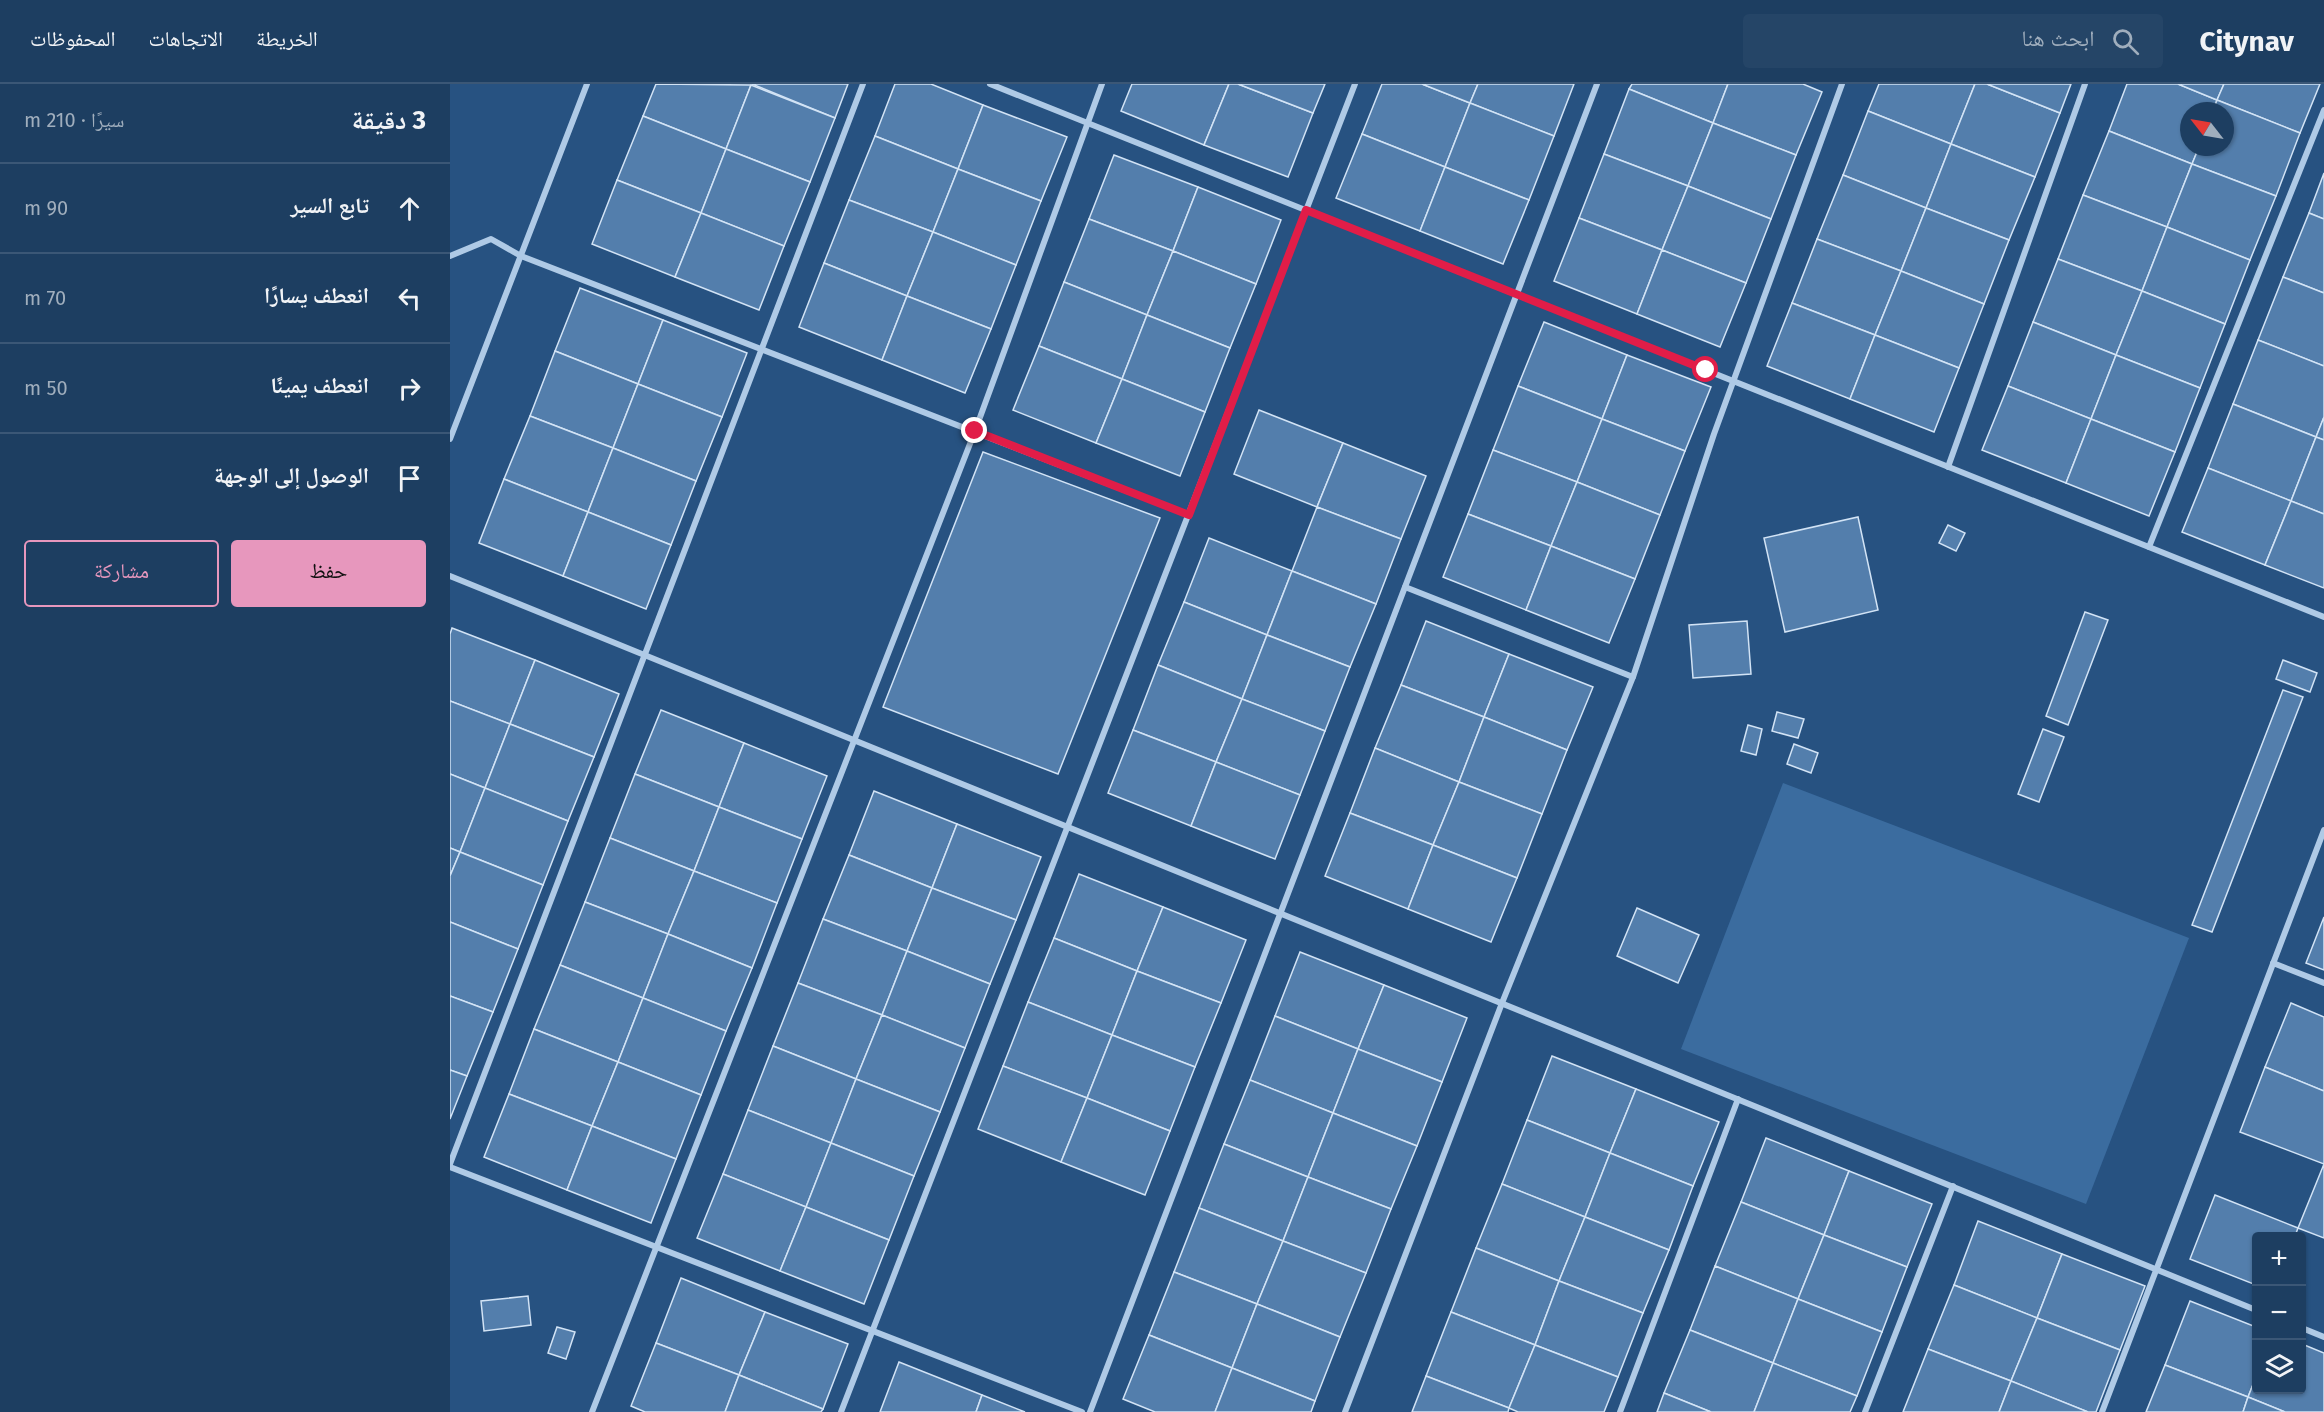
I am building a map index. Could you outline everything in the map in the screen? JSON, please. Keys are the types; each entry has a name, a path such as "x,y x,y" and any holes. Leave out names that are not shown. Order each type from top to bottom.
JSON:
{"street":[{"path":"450,439 587,84"},
{"path":"863,84 450,1165 1082,1412"},
{"path":"990,84 2324,617"},
{"path":"592,1412 975,431 1102,84"},
{"path":"841,1412 1355,84"},
{"path":"1090,1412 1597,84"},
{"path":"1345,1412 1502,1003 1633,676 1733,381 1842,84"},
{"path":"1948,467 2085,84"},
{"path":"2149,547 2324,110"},
{"path":"450,256 491,239 521,256 1189,515"},
{"path":"450,576 2252,1308"},
{"path":"1405,587 1633,676"},
{"path":"2102,1412 2324,830"},
{"path":"2273,963 2324,983"},
{"path":"1620,1412 1738,1099"},
{"path":"1865,1412 1953,1186"},
{"path":"2306,1330 2324,1337"}],"shaded area":[{"path":"1783,783 2189,938 2086,1204 1681,1049"}],"building":[{"path":"656,84 751,85 726,149 643,116"},
{"path":"752,84 848,84 835,118"},
{"path":"895,84 931,84 983,105 958,169 875,136"},
{"path":"1132,84 1229,84 1204,145 1121,111"},
{"path":"1229,84 1238,84 1313,113 1288,177 1204,145"},
{"path":"1238,84 1325,84 1313,113"},
{"path":"1382,84 1422,84 1470,103 1445,167 1362,134"},
{"path":"1422,84 1478,84 1470,103"},
{"path":"1478,84 1574,84 1554,136 1470,103"},
{"path":"1632,84 1728,84 1713,123 1629,89"},
{"path":"1728,84 1803,84 1822,92 1796,155 1713,123"},
{"path":"1879,84 1975,84 1951,144 1868,111"},
{"path":"1975,84 1987,84 2060,113 2035,177 1951,144"},
{"path":"1987,84 2071,84 2060,113"},
{"path":"2127,84 2178,84 2217,100 2216,102 2180,102 2180,156 2195,156 2192,164 2109,131"},
{"path":"2178,84 2224,84 2217,100"},
{"path":"2224,84 2320,84 2300,133 2234,107 2234,102 2217,100"},
{"path":"751,85 835,118 810,182 726,149"},
{"path":"1629,89 1713,123 1688,186 1604,154"},
{"path":"1470,103 1554,136 1529,200 1445,167"},
{"path":"983,105 1067,137 1041,201 958,169"},
{"path":"2234,107 2300,133 2276,196 2192,164 2195,156 2234,156"},
{"path":"1868,111 1951,144 1926,208 1843,175"},
{"path":"643,116 726,149 701,213 617,180"},
{"path":"1713,123 1796,155 1771,219 1688,186"},
{"path":"2109,131 2192,164 2167,227 2083,195"},
{"path":"1362,134 1445,167 1420,231 1336,198"},
{"path":"875,136 958,169 933,232 849,200"},
{"path":"1951,144 2035,177 2009,240 1926,208"},
{"path":"726,149 810,182 784,246 701,213"},
{"path":"1604,154 1688,186 1662,250 1579,218"},
{"path":"1114,155 1198,187 1173,251 1089,219"},
{"path":"2192,164 2276,196 2250,260 2167,227"},
{"path":"1445,167 1529,200 1503,264 1420,231"},
{"path":"958,169 1041,201 1016,265 933,232"},
{"path":"2324,173 2324,219 2309,213"},
{"path":"1843,175 1926,208 1901,271 1817,239"},
{"path":"617,180 701,213 675,277 592,244"},
{"path":"1688,186 1771,219 1746,283 1662,250"},
{"path":"1198,187 1281,220 1256,284 1173,251"},
{"path":"2083,195 2167,227 2142,291 2058,259"},
{"path":"849,200 933,232 907,296 824,263"},
{"path":"1926,208 2009,240 1984,304 1901,271"},
{"path":"701,213 784,246 759,310 675,277"},
{"path":"2309,213 2324,219 2324,293 2283,277"},
{"path":"1579,218 1662,250 1637,314 1554,281"},
{"path":"1089,219 1173,251 1147,315 1064,282"},
{"path":"2167,227 2250,260 2225,324 2142,291"},
{"path":"933,232 1016,265 991,329 907,296"},
{"path":"1817,239 1901,271 1875,335 1792,303"},
{"path":"1662,250 1746,283 1720,347 1637,314"},
{"path":"1173,251 1256,284 1230,348 1147,315"},
{"path":"2058,259 2142,291 2116,355 2033,322"},
{"path":"824,263 907,296 882,360 799,327"},
{"path":"1901,271 1984,304 1959,368 1875,335"},
{"path":"2283,277 2324,293 2324,366 2258,340"},
{"path":"1064,282 1147,315 1122,379 1039,346"},
{"path":"580,288 663,320 638,384 555,351"},
{"path":"2142,291 2225,324 2200,388 2116,355"},
{"path":"907,296 991,329 965,393 882,360"},
{"path":"1792,303 1875,335 1850,399 1767,366"},
{"path":"1147,315 1230,348 1205,412 1122,379"},
{"path":"663,320 747,353 722,417 638,384"},
{"path":"1544,322 1627,355 1602,419 1518,386"},
{"path":"2033,322 2116,355 2091,419 2008,386"},
{"path":"1875,335 1959,368 1934,432 1850,399"},
{"path":"2258,340 2324,366 2324,417 2316,437 2233,404"},
{"path":"1039,346 1122,379 1096,443 1013,410"},
{"path":"555,351 638,384 613,448 530,416"},
{"path":"1627,355 1711,387 1685,451 1602,419"},
{"path":"2116,355 2200,388 2175,452 2091,419"},
{"path":"1122,379 1205,412 1180,476 1096,443"},
{"path":"638,384 722,417 696,481 613,448"},
{"path":"1518,386 1602,419 1577,482 1493,450"},
{"path":"2008,386 2091,419 2066,483 1982,450"},
{"path":"2233,404 2316,437 2291,501 2208,468"},
{"path":"1259,410 1343,443 1317,507 1234,474"},
{"path":"530,416 613,448 588,512 504,479"},
{"path":"2324,417 2324,440 2316,437"},
{"path":"1602,419 1685,451 1660,515 1577,482"},
{"path":"2091,419 2175,452 2149,516 2066,483"},
{"path":"2316,437 2324,440 2324,514 2291,501"},
{"path":"1343,443 1426,476 1401,539 1317,507"},
{"path":"613,448 696,481 671,545 588,512"},
{"path":"1493,450 1577,482 1551,546 1468,514"},
{"path":"983,452 1160,518 1058,774 883,707"},
{"path":"2208,468 2291,501 2265,565 2182,532"},
{"path":"504,479 588,512 563,576 479,543"},
{"path":"1577,482 1660,515 1635,579 1551,546"},
{"path":"2291,501 2324,514 2324,588 2265,565"},
{"path":"1317,507 1401,539 1376,604 1292,571"},
{"path":"588,512 671,545 646,609 563,576"},
{"path":"1468,514 1551,546 1526,610 1443,577"},
{"path":"1858,517 1878,610 1785,632 1764,538"},
{"path":"1948,525 1965,533 1956,551 1939,543"},
{"path":"1209,538 1292,571 1267,635 1184,602"},
{"path":"1551,546 1635,579 1609,643 1526,610"},
{"path":"1292,571 1376,604 1350,667 1267,635"},
{"path":"1184,602 1267,635 1242,699 1158,665"},
{"path":"2085,612 2108,620 2068,725 2046,716"},
{"path":"1426,621 1509,654 1484,717 1401,685"},
{"path":"1747,621 1751,674 1693,678 1689,625"},
{"path":"452,628 535,660 510,724 450,701 450,634"},
{"path":"1267,635 1350,667 1325,731 1242,699"},
{"path":"1509,654 1593,687 1567,750 1484,717"},
{"path":"535,660 619,694 594,757 510,724"},
{"path":"2283,660 2317,673 2310,692 2276,679"},
{"path":"1158,665 1242,699 1216,762 1133,730"},
{"path":"1401,685 1484,717 1459,782 1375,748"},
{"path":"2283,690 2303,697 2212,932 2192,925"},
{"path":"1242,699 1325,731 1300,795 1216,762"},
{"path":"450,701 510,724 485,788 450,774"},
{"path":"661,710 744,743 719,807 635,774"},
{"path":"1777,712 1804,719 1798,738 1772,731"},
{"path":"1484,717 1567,750 1542,814 1459,782"},
{"path":"510,724 594,757 568,821 485,788"},
{"path":"1748,725 1762,729 1756,755 1741,751"},
{"path":"2043,729 2064,737 2039,802 2018,794"},
{"path":"1133,730 1216,762 1191,826 1108,793"},
{"path":"744,743 827,776 802,839 719,807"},
{"path":"1794,744 1818,753 1811,773 1787,764"},
{"path":"1375,748 1459,782 1433,845 1350,813"},
{"path":"1216,762 1300,795 1275,859 1191,826"},
{"path":"450,774 485,788 460,852 450,848"},
{"path":"635,774 719,807 694,871 610,838"},
{"path":"1459,782 1542,814 1517,878 1433,845"},
{"path":"485,788 568,821 543,885 460,852"},
{"path":"874,791 957,824 932,888 849,855"},
{"path":"719,807 802,839 777,903 694,871"},
{"path":"1350,813 1433,845 1408,909 1325,876"},
{"path":"957,824 1041,857 1016,920 932,888"},
{"path":"610,838 694,871 668,934 585,902"},
{"path":"1433,845 1517,878 1491,942 1408,909"},
{"path":"450,848 460,852 450,876"},
{"path":"460,852 543,885 518,949 450,922 450,876"},
{"path":"849,855 932,888 907,951 823,919"},
{"path":"694,871 777,903 752,968 668,934"},
{"path":"1079,874 1163,907 1137,971 1054,938"},
{"path":"932,888 1016,920 990,984 907,951"},
{"path":"585,902 668,934 643,998 560,965"},
{"path":"1163,907 1246,940 1221,1003 1137,971"},
{"path":"1637,908 1699,935 1678,983 1617,956"},
{"path":"2324,917 2324,970 2306,963"},
{"path":"823,919 907,951 882,1015 798,983"},
{"path":"450,922 518,949 493,1012 450,996"},
{"path":"668,934 752,968 726,1031 643,998"},
{"path":"1054,938 1137,971 1112,1035 1028,1002"},
{"path":"907,951 990,984 965,1048 882,1015"},
{"path":"1300,952 1384,985 1358,1049 1275,1016"},
{"path":"560,965 643,998 618,1062 534,1029"},
{"path":"1137,971 1221,1003 1195,1067 1112,1035"},
{"path":"798,983 882,1015 856,1079 773,1046"},
{"path":"1384,985 1467,1018 1442,1082 1358,1049"},
{"path":"450,996 493,1012 467,1076 450,1070"},
{"path":"643,998 726,1031 701,1095 618,1062"},
{"path":"1028,1002 1112,1035 1087,1098 1003,1066"},
{"path":"2291,1003 2324,1017 2324,1091 2265,1067"},
{"path":"882,1015 965,1048 940,1112 856,1079"},
{"path":"1275,1016 1358,1049 1333,1113 1250,1080"},
{"path":"534,1029 618,1062 592,1126 509,1094"},
{"path":"1112,1035 1195,1067 1170,1131 1087,1098"},
{"path":"773,1046 856,1079 831,1143 748,1110"},
{"path":"1358,1049 1442,1082 1417,1146 1333,1113"},
{"path":"1552,1056 1636,1089 1610,1153 1527,1120"},
{"path":"618,1062 701,1095 676,1159 592,1126"},
{"path":"1003,1066 1087,1098 1061,1162 978,1129"},
{"path":"2265,1067 2324,1091 2324,1164 2240,1132"},
{"path":"450,1070 467,1076 450,1119"},
{"path":"856,1079 940,1112 914,1176 831,1143"},
{"path":"1250,1080 1333,1113 1308,1177 1224,1144"},
{"path":"1636,1089 1719,1122 1693,1186 1610,1153"},
{"path":"509,1094 592,1126 567,1190 484,1157"},
{"path":"1087,1098 1170,1131 1145,1195 1061,1162"},
{"path":"748,1110 831,1143 806,1207 723,1174"},
{"path":"1333,1113 1417,1146 1391,1209 1308,1177"},
{"path":"1527,1120 1610,1153 1585,1217 1502,1184"},
{"path":"592,1126 676,1159 651,1223 567,1190"},
{"path":"1766,1138 1849,1171 1824,1235 1741,1202"},
{"path":"831,1143 914,1176 889,1240 806,1207"},
{"path":"1224,1144 1308,1177 1283,1241 1199,1208"},
{"path":"1610,1153 1693,1186 1669,1250 1585,1217"},
{"path":"2324,1164 2324,1238 2298,1228"},
{"path":"1849,1171 1932,1204 1907,1267 1824,1235"},
{"path":"723,1174 806,1207 780,1271 697,1238"},
{"path":"1308,1177 1391,1209 1366,1273 1283,1241"},
{"path":"1502,1184 1585,1217 1559,1281 1476,1248"},
{"path":"2215,1195 2298,1228 2296,1232 2252,1232 2252,1283 2190,1259"},
{"path":"1741,1202 1824,1235 1798,1299 1715,1266"},
{"path":"806,1207 889,1240 864,1304 780,1271"},
{"path":"1199,1208 1283,1241 1257,1304 1174,1272"},
{"path":"1585,1217 1669,1250 1643,1313 1559,1281"},
{"path":"1978,1221 2062,1254 2037,1318 1954,1285"},
{"path":"1824,1235 1907,1267 1882,1332 1798,1299"},
{"path":"1283,1241 1366,1273 1340,1337 1257,1304"},
{"path":"1476,1248 1559,1281 1535,1345 1451,1312"},
{"path":"2062,1254 2145,1286 2120,1350 2037,1318"},
{"path":"1715,1266 1798,1299 1773,1363 1690,1330"},
{"path":"1174,1272 1257,1304 1232,1368 1149,1335"},
{"path":"681,1278 765,1312 739,1375 656,1343"},
{"path":"1559,1281 1643,1313 1618,1377 1535,1345"},
{"path":"1954,1285 2037,1318 2011,1381 1928,1349"},
{"path":"528,1296 531,1325 484,1331 481,1301"},
{"path":"1798,1299 1882,1332 1857,1396 1773,1363"},
{"path":"2190,1301 2252,1325 2252,1387 2248,1397 2165,1365"},
{"path":"1257,1304 1340,1337 1315,1401 1232,1368"},
{"path":"765,1312 848,1344 823,1409 739,1375"},
{"path":"1451,1312 1535,1345 1509,1408 1426,1376"},
{"path":"2037,1318 2120,1350 2096,1412 2088,1412 2011,1381"},
{"path":"557,1327 575,1332 566,1359 548,1353"},
{"path":"1690,1330 1773,1363 1754,1412 1711,1412 1664,1393"},
{"path":"1149,1335 1232,1368 1215,1412 1155,1412 1123,1399"},
{"path":"656,1343 739,1375 725,1412 645,1412 631,1406"},
{"path":"1535,1345 1618,1377 1604,1412 1518,1412 1509,1408"},
{"path":"2306,1346 2324,1353 2324,1412 2285,1412 2248,1397 2252,1387 2252,1394 2306,1394"},
{"path":"1928,1349 2011,1381 1999,1412 1903,1412"},
{"path":"899,1362 982,1395 976,1412 880,1412"},
{"path":"1773,1363 1857,1396 1850,1412 1754,1412"},
{"path":"2165,1365 2248,1397 2243,1412 2146,1412"},
{"path":"1232,1368 1315,1401 1311,1412 1215,1412"},
{"path":"739,1375 823,1409 821,1412 725,1412"},
{"path":"1426,1376 1509,1408 1508,1412 1412,1412"},
{"path":"2011,1381 2088,1412 1999,1412"},
{"path":"1664,1393 1711,1412 1657,1412"},
{"path":"982,1395 1025,1412 976,1412"},
{"path":"2248,1397 2285,1412 2243,1412"}],"route":[{"path":"975,431 1189,515 1306,210 1706,370"}]}
